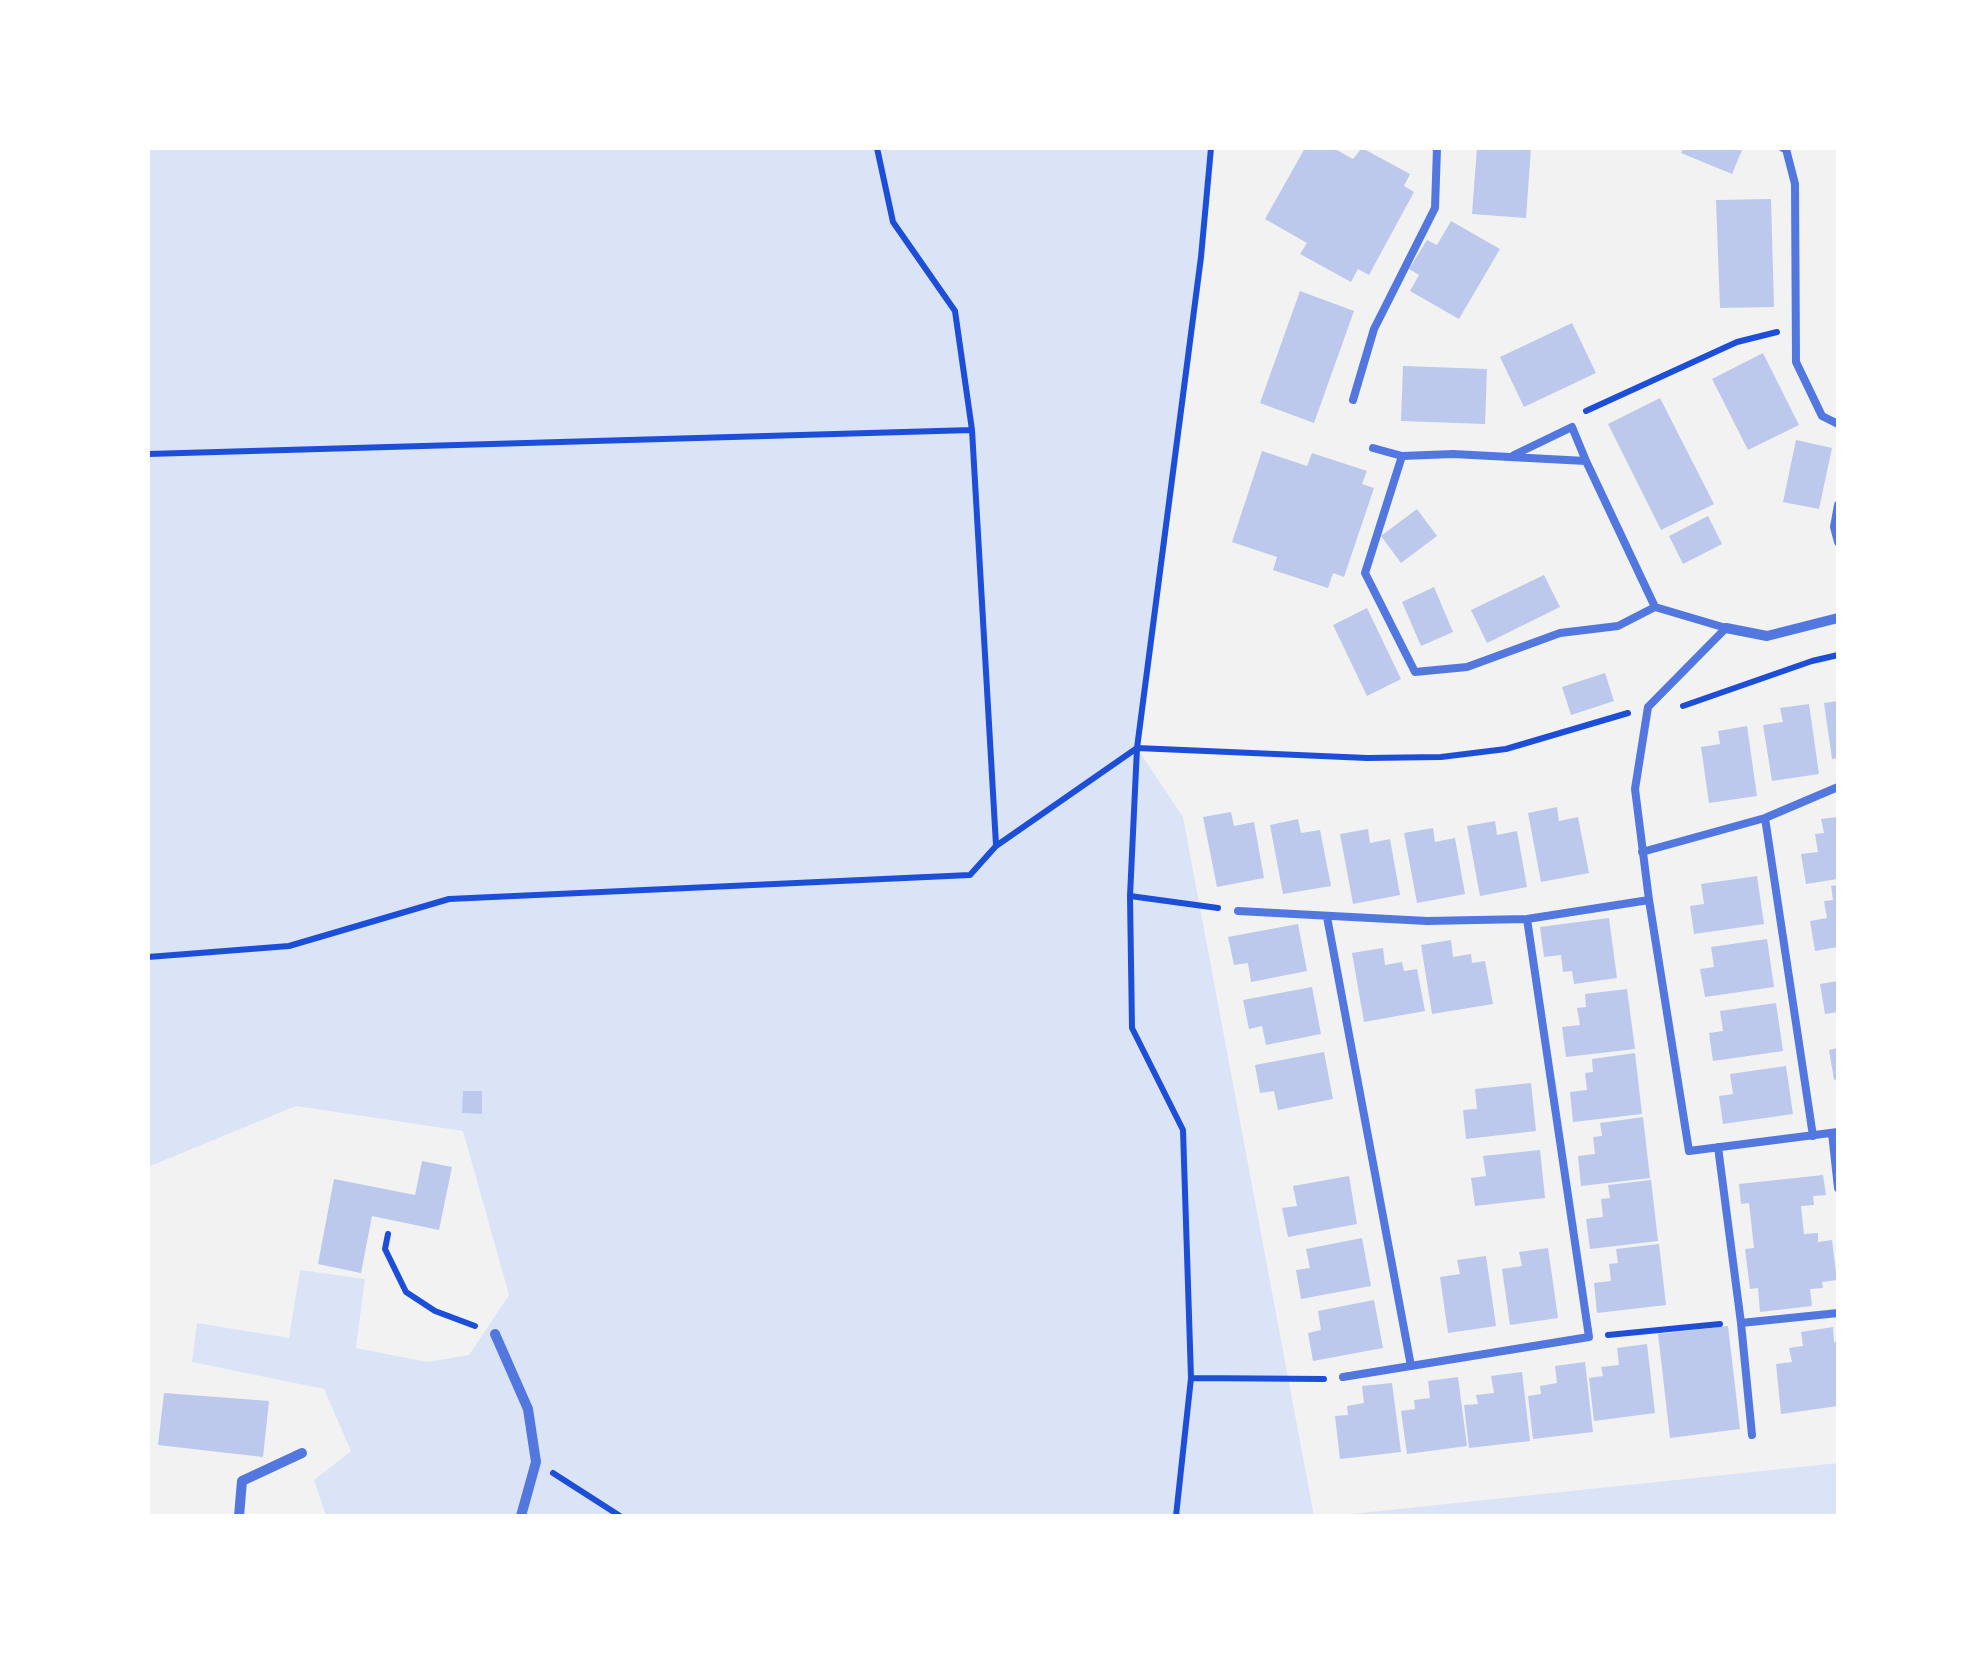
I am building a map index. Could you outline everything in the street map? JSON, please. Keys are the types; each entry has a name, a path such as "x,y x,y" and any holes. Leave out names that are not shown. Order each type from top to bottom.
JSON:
{"street":[{"path":"1726,628 1766,636 1838,618"},
{"path":"495,1334 528,1409 536,1462 520,1516"},
{"path":"239,1516 242,1481 302,1453"}],"lane":[{"path":"1353,400 1374,329 1436,208 1437,148"},
{"path":"1783,148 1795,184 1796,362 1822,416 1838,424"},
{"path":"1510,457 1572,427 1655,607"},
{"path":"1373,448 1402,456 1586,460"},
{"path":"1402,456 1365,572 1414,672 1467,667 1560,633 1618,626 1655,607 1726,628 1648,707 1635,790 1689,1151 1835,1133 1838,1188"},
{"path":"1838,505 1834,526 1838,542"},
{"path":"1642,852 1765,818 1838,787"},
{"path":"1765,818 1813,1136"},
{"path":"1238,911 1427,921 1526,919 1649,900"},
{"path":"1327,917 1411,1366"},
{"path":"1343,1378 1589,1337 1526,919"},
{"path":"1718,1147 1752,1436"},
{"path":"1741,1323 1838,1313"}],"path":[{"path":"877,148 893,222 955,311 972,430 996,846"},
{"path":"1176,1516 1191,1378 1183,1130 1132,1028 1130,896 1137,748 1201,258 1211,148"},
{"path":"1572,427 1580,414 1737,342 1798,327"},
{"path":"148,454 972,430"},
{"path":"148,958 289,946 449,899 970,875 996,846 1137,748 1367,758 1441,757 1506,749 1648,707 1667,712 1812,660 1838,655"},
{"path":"1130,896 1238,911"},
{"path":"388,1234 385,1248 406,1292 434,1311 495,1334"},
{"path":"1589,1337 1741,1323"},
{"path":"1191,1378 1343,1378"},
{"path":"536,1462 620,1516"}],"shaded area":[{"path":"148,148 1211,148 1201,257 1137,748 1183,817 1314,1516 326,1516 314,1480 351,1451 324,1389 192,1362 197,1323 289,1338 300,1270 365,1279 356,1348 427,1362 469,1355 509,1295 463,1131 296,1106 148,1167"},
{"path":"1838,1463 1838,1516 1332,1516"}],"building":[{"path":"1305,148 1333,148 1353,159 1362,148 1410,174 1404,186 1414,192 1369,275 1358,269 1351,282 1300,254 1307,243 1265,219"},
{"path":"1477,148 1531,148 1526,218 1472,214"},
{"path":"1683,148 1743,148 1732,174 1681,153"},
{"path":"1771,199 1774,307 1720,308 1716,200"},
{"path":"1451,221 1500,249 1459,319 1410,291 1419,275 1409,269 1427,240 1437,245"},
{"path":"1300,291 1354,311 1314,423 1260,403"},
{"path":"1572,323 1596,373 1524,407 1500,357"},
{"path":"1763,353 1799,425 1748,450 1712,379"},
{"path":"1403,366 1487,369 1485,424 1401,421"},
{"path":"1660,398 1714,504 1661,530 1608,424"},
{"path":"1796,440 1832,448 1819,509 1783,502"},
{"path":"1262,451 1307,466 1312,453 1367,471 1362,484 1374,488 1344,577 1333,573 1328,588 1273,570 1277,557 1232,542"},
{"path":"1417,509 1437,536 1401,563 1381,536"},
{"path":"1708,516 1722,544 1683,564 1669,536"},
{"path":"1544,575 1560,607 1487,643 1471,610"},
{"path":"1434,587 1453,632 1421,646 1402,602"},
{"path":"1367,608 1401,679 1367,696 1333,625"},
{"path":"1605,673 1614,701 1571,715 1562,687"},
{"path":"1838,701 1838,758 1832,759 1824,703"},
{"path":"1809,704 1819,774 1772,781 1763,725 1783,722 1780,708"},
{"path":"1747,726 1757,796 1709,803 1701,747 1720,744 1718,731"},
{"path":"1557,807 1559,821 1578,817 1589,873 1541,882 1528,813"},
{"path":"1231,812 1234,826 1254,822 1264,878 1217,887 1203,817"},
{"path":"1838,817 1838,879 1806,884 1801,854 1818,852 1815,834 1824,833 1821,819"},
{"path":"1298,819 1301,833 1320,830 1331,886 1283,894 1270,825"},
{"path":"1495,821 1497,835 1517,831 1527,887 1480,896 1467,826"},
{"path":"1433,828 1435,842 1455,838 1465,894 1417,903 1404,833"},
{"path":"1368,829 1370,843 1390,839 1400,895 1353,904 1340,834"},
{"path":"1757,876 1764,924 1694,934 1690,906 1704,904 1701,884"},
{"path":"1838,885 1838,947 1815,951 1810,921 1827,918 1824,901 1833,900 1831,886"},
{"path":"1609,918 1617,978 1574,984 1572,971 1563,972 1561,955 1544,957 1540,927"},
{"path":"1298,924 1307,971 1251,982 1248,963 1234,965 1228,937"},
{"path":"1767,939 1774,987 1705,997 1700,969 1714,967 1711,947"},
{"path":"1451,940 1453,957 1471,954 1472,963 1485,961 1493,1004 1432,1014 1421,945"},
{"path":"1383,948 1385,965 1402,962 1404,971 1417,969 1425,1011 1364,1022 1352,953"},
{"path":"1838,981 1838,1012 1825,1014 1820,984"},
{"path":"1312,987 1321,1034 1266,1045 1262,1026 1249,1029 1243,1000"},
{"path":"1627,989 1635,1049 1566,1057 1562,1027 1580,1025 1577,1008 1586,1007 1585,994"},
{"path":"1776,1003 1783,1051 1713,1061 1709,1033 1723,1031 1720,1011"},
{"path":"1838,1048 1838,1079 1834,1080 1829,1050"},
{"path":"1324,1052 1333,1099 1278,1110 1274,1091 1260,1093 1255,1065"},
{"path":"1635,1053 1642,1114 1573,1122 1570,1092 1587,1090 1585,1073 1593,1072 1592,1059"},
{"path":"1786,1066 1793,1114 1723,1124 1719,1096 1733,1094 1730,1074"},
{"path":"1531,1083 1536,1131 1466,1139 1463,1110 1477,1109 1475,1089"},
{"path":"463,1091 482,1091 482,1114 462,1113"},
{"path":"1643,1117 1650,1178 1581,1186 1578,1156 1595,1154 1593,1137 1602,1136 1600,1123"},
{"path":"1540,1150 1545,1198 1475,1206 1471,1178 1486,1176 1483,1156"},
{"path":"422,1161 452,1167 439,1230 372,1216 361,1273 318,1264 334,1179 415,1195"},
{"path":"1823,1175 1826,1195 1813,1196 1814,1205 1801,1206 1804,1234 1818,1233 1818,1242 1832,1240 1837,1280 1822,1282 1823,1288 1810,1289 1812,1306 1760,1312 1758,1288 1750,1289 1745,1249 1754,1248 1749,1203 1741,1204 1739,1184"},
{"path":"1349,1176 1357,1224 1288,1237 1282,1208 1297,1206 1293,1186"},
{"path":"1651,1180 1658,1241 1590,1249 1586,1219 1603,1217 1601,1199 1610,1198 1608,1185"},
{"path":"1362,1238 1371,1286 1301,1299 1296,1270 1310,1268 1306,1249"},
{"path":"1659,1244 1666,1305 1597,1313 1594,1283 1611,1281 1609,1264 1618,1263 1616,1249"},
{"path":"1548,1248 1558,1318 1510,1325 1502,1269 1522,1266 1519,1252"},
{"path":"1486,1256 1496,1326 1448,1333 1440,1277 1460,1274 1457,1260"},
{"path":"1374,1300 1383,1348 1313,1361 1308,1333 1321,1330 1318,1311"},
{"path":"1728,1326 1740,1429 1670,1438 1658,1334"},
{"path":"1833,1327 1834,1342 1838,1341 1838,1406 1781,1414 1776,1364 1792,1362 1789,1348 1803,1346 1801,1332"},
{"path":"1647,1344 1655,1413 1594,1421 1589,1378 1603,1376 1601,1367 1619,1365 1617,1348"},
{"path":"1585,1362 1593,1432 1533,1439 1528,1396 1541,1394 1540,1386 1557,1383 1555,1366"},
{"path":"1522,1372 1530,1441 1469,1448 1464,1405 1478,1404 1476,1395 1494,1393 1491,1376"},
{"path":"1458,1377 1467,1446 1407,1454 1401,1411 1415,1409 1414,1400 1430,1398 1428,1381"},
{"path":"1392,1383 1401,1452 1340,1459 1335,1416 1348,1415 1347,1406 1364,1403 1362,1386"},
{"path":"164,1393 269,1401 263,1457 158,1445"}]}
